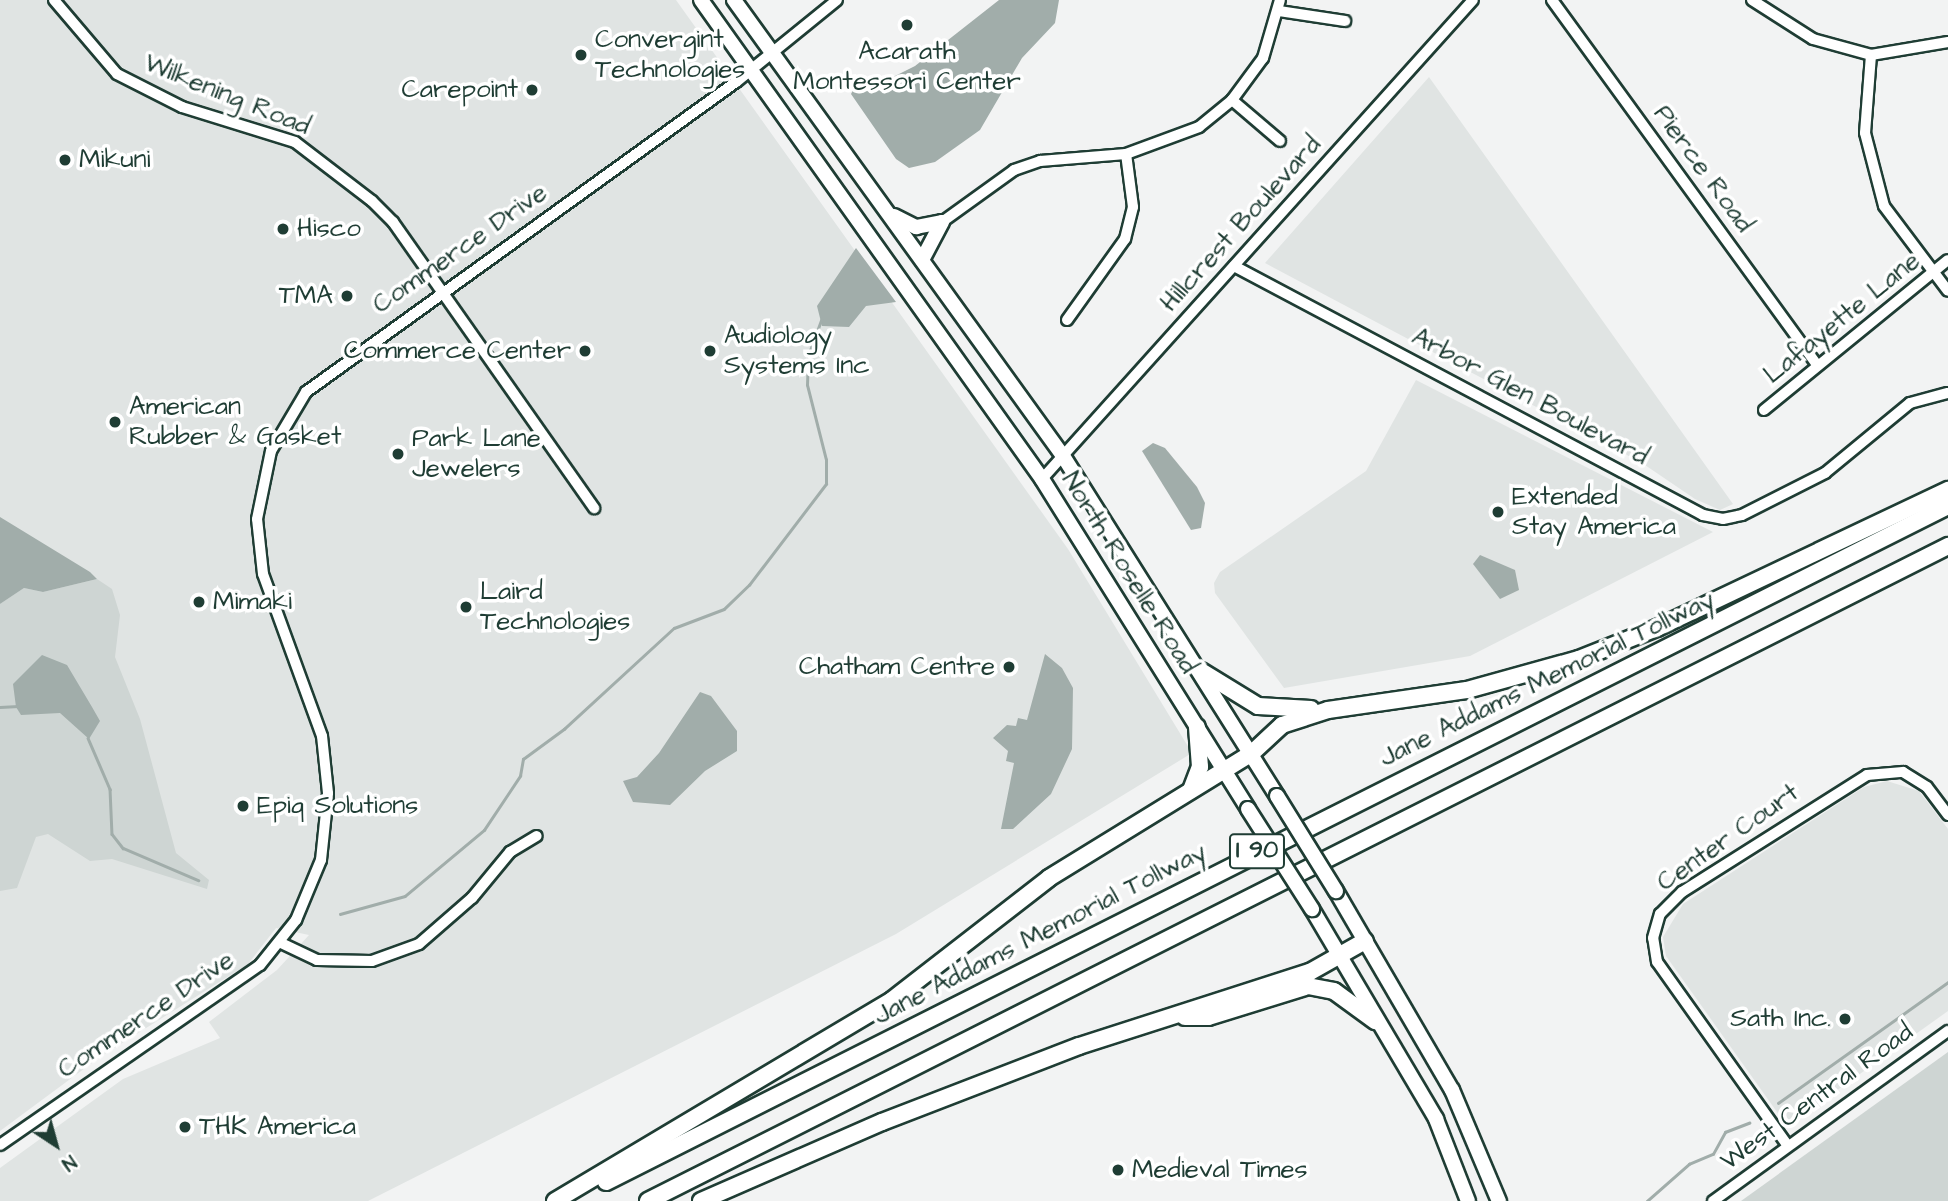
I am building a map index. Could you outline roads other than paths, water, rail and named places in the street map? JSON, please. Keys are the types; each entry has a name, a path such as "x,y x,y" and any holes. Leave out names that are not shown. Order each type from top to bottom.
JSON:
{"highway":[{"path":"555,1201 892,1000 1049,878 1252,753 1282,725 1328,710 1467,690 1579,659 1657,628 1948,490"},
{"name":"Jane Addams Memorial Tollway","path":"568,1201 1948,506"},
{"name":"I 90","path":"648,1201 1948,546"},
{"path":"1201,671 1258,706 1328,710"},
{"path":"1192,790 1200,767 1197,727"},
{"path":"701,1201 906,1112 1079,1046 1183,1017 1339,957 1365,941"},
{"path":"1183,1017 1208,1017 1308,986 1334,991 1375,1021"}],"main road":[{"name":"North Roselle Road","path":"701,0 1042,479 1312,909 1375,1021 1436,1119 1468,1201"},
{"name":"North Roselle Road","path":"734,0 1063,456 1201,671 1336,891 1452,1090 1499,1201"},
{"path":"889,214 916,227 942,222"},
{"path":"922,260 942,222"}],"street":[{"name":"Wilkening Road","path":"54,0 117,74 182,107 295,142 355,186 393,222 594,509"},
{"name":"Commerce Drive","path":"0,1145 74,1090 198,1013 260,965 296,920 321,860 327,764 321,732 263,574 257,519 262,484 281,431 306,392 439,291 750,70 837,0"},
{"name":"Hillcrest Boulevard","path":"1042,479 1473,0"},
{"name":"Pierce Road","path":"1552,0 1817,365"},
{"path":"1752,0 1813,39 1871,55 1948,42"},
{"path":"942,222 1014,170 1040,161 1126,154 1199,127 1232,100 1263,58 1279,5 1345,22"},
{"path":"1871,55 1865,133 1884,206 1948,290"},
{"path":"1232,100 1280,141"},
{"path":"1067,320 1125,239 1133,207 1126,154"},
{"name":"Lafayette Lane","path":"1764,411 1948,260"},
{"name":"Arbor Glen Boulevard","path":"1234,266 1703,515 1723,519 1825,473 1910,403 1948,393"},
{"name":"Center Court","path":"1788,1146 1657,962 1653,938 1660,914 1682,892 1867,775 1903,772 1927,787 1948,815"},
{"path":"279,942 317,960 372,961 419,944 472,898 510,852 537,836"},
{"name":"West Central Road","path":"1713,1201 1948,1031"}],"waterway":[{"path":"340,914 405,896 484,830 520,776 523,759 564,729 674,628 724,609 749,585 826,484 826,460 807,385 808,356 821,320"},
{"path":"0,707 18,706"},
{"path":"88,738 110,789 112,834 123,848 198,880"},
{"path":"1778,1103 1948,982"},
{"path":"1647,1201 1689,1164 1713,1154 1725,1132 1749,1123"}],"place":[{"name":"Acarath Montessori Center","path":"907,25"},
{"name":"Convergint Technologies","path":"581,55"},
{"name":"Carepoint","path":"532,90"},
{"name":"Mikuni","path":"65,160"},
{"name":"Hisco","path":"283,229"},
{"name":"TMA","path":"347,296"},
{"name":"Commerce Center","path":"585,351"},
{"name":"Audiology Systems Inc","path":"710,351"},
{"name":"American Rubber & Gasket","path":"115,422"},
{"name":"Park Lane Jewelers","path":"398,454"},
{"name":"Extended Stay America","path":"1498,512"},
{"name":"Mimaki","path":"199,602"},
{"name":"Laird Technologies","path":"466,607"},
{"name":"Chatham Centre","path":"1009,667"},
{"name":"Epiq Solutions","path":"243,806"},
{"name":"Sath Inc.","path":"1845,1019"},
{"name":"THK America","path":"185,1127"},
{"name":"Medieval Times","path":"1118,1170"}]}
